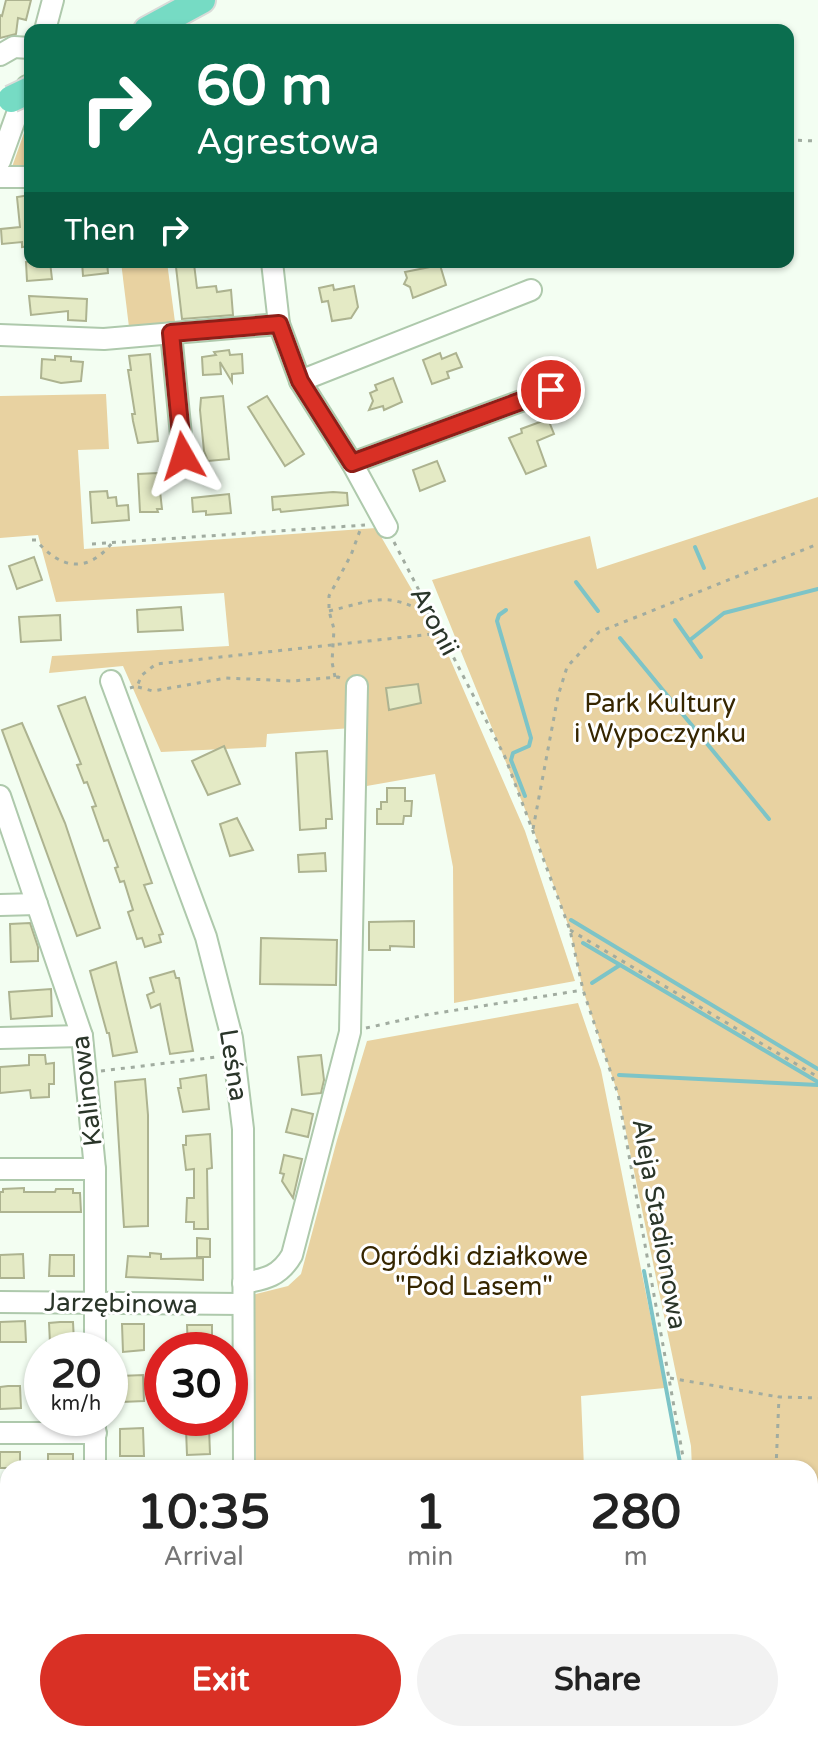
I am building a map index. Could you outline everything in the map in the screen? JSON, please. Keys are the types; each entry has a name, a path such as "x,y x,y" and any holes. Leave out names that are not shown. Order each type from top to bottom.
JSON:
{"main road":[{"path":"158,24 202,0"}],"street":[{"path":"47,24 53,0"},
{"path":"0,55 14,47 24,48"},
{"path":"0,161 24,95"},
{"path":"0,177 24,177"},
{"path":"273,268 279,324 300,381 352,463 386,525"},
{"path":"300,381 531,290"},
{"path":"0,335 104,339 279,324"},
{"path":"171,333 183,456"},
{"path":"352,463 551,390"},
{"name":"Leśna","path":"111,681 206,937 234,1055 243,1129 244,1460"},
{"name":"Jarzębinowa","path":"0,1302 243,1294 284,1269 292,1255 350,1032 357,686"},
{"name":"Kalinowa","path":"0,796 82,1036 95,1169 95,1332"},
{"path":"0,905 37,904"},
{"path":"0,1038 82,1036"},
{"path":"0,1169 95,1169"},
{"path":"0,1433 24,1431"},
{"path":"95,1460 96,1436"}],"path":[{"path":"794,140 818,141"},
{"path":"362,525 351,555 329,596 334,629 334,645 332,662 337,677 292,681 226,678 153,691 137,686 142,675 156,664 334,645 442,633"},
{"path":"92,544 386,525"},
{"name":"Aronii","path":"386,525 505,757 570,930 583,990"},
{"path":"32,540 36,540 61,563 101,557 113,542"},
{"path":"533,829 558,696 567,667 599,632 818,544"},
{"path":"329,611 394,598 432,615"},
{"path":"570,930 818,1077"},
{"path":"350,1032 425,1015 583,990"},
{"name":"Aleja Stadionowa","path":"583,990 618,1094 684,1460"},
{"path":"86,1073 234,1055"},
{"path":"670,1378 779,1397 818,1398"},
{"path":"776,1460 779,1397"}],"green space":[{"path":"24,133 24,182 6,184"},
{"path":"122,268 168,268 175,322 129,327"},
{"path":"106,394 109,449 78,450 84,549 376,528 444,645 525,831 575,981 454,1003 453,867 435,774 361,787 352,728 267,734 266,747 161,752 123,666 49,673 52,656 229,646 224,593 56,602 38,535 0,538 0,396"},
{"name":"Park Kultury i Wypoczynku","path":"818,497 818,1460 692,1460 618,1094 583,990 570,930 533,829 432,580 590,536 597,569"},
{"name":"Ogródki działkowe \"Pod Lasem\"","path":"578,1003 601,1070 665,1388 581,1396 584,1460 253,1460 252,1295 288,1286 301,1274 367,1041"}],"building":[{"path":"6,0 31,0 26,20 18,18 16,34 0,38 0,15"},
{"path":"24,196 22,247 22,242 2,244 1,229 20,227 17,197"},
{"path":"26,268 51,268 52,279 27,281"},
{"path":"82,268 108,268 108,273 83,276"},
{"path":"176,268 194,268 197,288 216,286 217,292 231,290 233,315 182,319"},
{"path":"441,268 446,285 413,298 410,287 404,284 407,278 405,272"},
{"path":"333,285 334,290 354,286 358,307 351,318 332,321 328,301 322,302 319,288"},
{"path":"29,296 87,299 86,321 68,320 68,311 31,315"},
{"path":"229,350 230,355 242,354 243,373 232,374 232,382 220,362 221,374 203,375 202,357"},
{"path":"440,353 442,359 456,353 462,367 447,372 449,378 432,384 423,360"},
{"path":"150,354 158,441 138,443 132,414 135,414 128,370 131,370 129,356"},
{"path":"55,356 83,362 81,381 61,383 41,378 42,359 55,360"},
{"path":"393,378 402,402 384,410 383,406 369,410 373,401 370,393 377,390 375,385"},
{"path":"223,396 229,459 208,461 204,451 201,398"},
{"path":"267,396 304,454 285,466 248,407"},
{"path":"548,419 554,434 537,441 546,466 526,474 509,438 522,433 521,429"},
{"path":"437,461 445,481 420,491 413,470"},
{"path":"158,473 162,509 157,509 158,512 140,512 138,474"},
{"path":"107,491 108,498 116,497 117,506 128,505 129,520 92,523 90,492"},
{"path":"347,493 348,505 281,512 280,509 273,510 272,497"},
{"path":"229,494 231,513 206,515 206,511 193,512 192,498"},
{"path":"34,557 42,580 17,589 9,566"},
{"path":"181,607 183,630 138,632 137,610"},
{"path":"60,615 61,640 21,642 19,617"},
{"path":"418,684 421,703 389,710 386,688"},
{"path":"85,697 152,883 144,885 163,934 159,935 161,942 145,947 142,938 137,939 128,912 133,910 124,881 120,882 108,840 104,841 92,807 96,806 77,765 81,764 58,706"},
{"path":"22,723 65,823 100,928 77,936 2,730"},
{"path":"224,746 240,784 208,795 192,761"},
{"path":"327,751 332,819 326,819 326,828 300,830 296,753"},
{"path":"387,788 405,788 405,801 412,801 411,816 404,816 403,824 377,824 377,809 381,809 381,802 387,802"},
{"path":"237,818 253,850 230,856 220,824"},
{"path":"325,853 326,871 299,872 298,855"},
{"path":"414,921 414,947 390,946 390,950 369,950 369,922"},
{"path":"30,923 38,947 38,961 11,962 10,924"},
{"path":"261,938 337,940 336,985 260,984"},
{"path":"116,962 137,1052 113,1056 90,971"},
{"path":"174,971 176,978 179,978 193,1051 170,1054 160,1004 151,1008 147,995 154,992 150,978"},
{"path":"51,989 52,1016 11,1019 9,992"},
{"path":"29,1055 45,1055 46,1064 54,1063 54,1084 49,1084 49,1097 31,1098 30,1090 0,1093 0,1067 29,1065"},
{"path":"321,1055 324,1080 321,1093 302,1095 298,1057"},
{"path":"206,1075 209,1109 183,1112 178,1088 181,1088 180,1079"},
{"path":"145,1079 148,1226 124,1227 115,1082"},
{"path":"292,1109 313,1114 308,1137 286,1132"},
{"path":"210,1134 212,1168 207,1169 208,1229 194,1229 194,1222 186,1222 187,1198 194,1198 194,1169 186,1170 183,1145 186,1145 186,1136"},
{"path":"284,1155 302,1159 293,1198 282,1181 284,1174 280,1173"},
{"path":"24,1188 24,1192 73,1189 73,1193 80,1193 81,1212 0,1212 0,1192 3,1189"},
{"path":"197,1238 210,1239 210,1257 197,1257"},
{"path":"150,1253 161,1254 161,1259 203,1258 203,1280 126,1277 128,1256 150,1257"},
{"path":"23,1254 24,1278 0,1278 0,1255"},
{"path":"50,1255 74,1255 74,1276 49,1276"},
{"path":"25,1321 24,1342 0,1342 0,1322"},
{"path":"73,1322 74,1332 49,1332 49,1323"},
{"path":"122,1324 144,1324 144,1350 128,1352 128,1332 122,1332"},
{"path":"187,1325 212,1325 212,1332 187,1332"},
{"path":"143,1375 144,1401 128,1402 128,1376"},
{"path":"20,1386 21,1408 0,1409 0,1387"},
{"path":"143,1428 144,1456 120,1456 120,1436 128,1436 128,1429"},
{"path":"186,1436 209,1436 210,1454 187,1455"},
{"path":"0,1452 20,1452 20,1460 0,1460"},
{"path":"48,1454 73,1454 73,1460 48,1460"}],"waterway":[{"path":"695,547 704,568"},
{"path":"576,582 598,611"},
{"path":"690,640 724,613 818,589"},
{"path":"506,610 497,621 531,738 529,746 513,753 511,760 525,796"},
{"path":"675,620 701,657"},
{"path":"620,638 769,819"},
{"path":"571,920 818,1069"},
{"path":"583,943 818,1082"},
{"path":"592,983 620,965"},
{"path":"619,1075 818,1085"},
{"path":"644,1271 679,1460"}],"route":[{"path":"183,456 171,333 279,324 300,381 352,463 551,390"}]}
